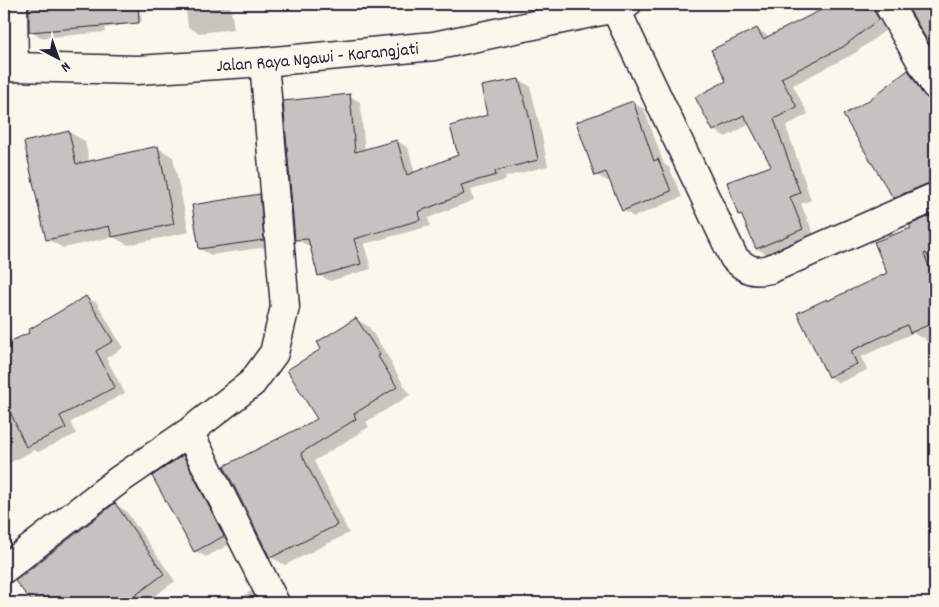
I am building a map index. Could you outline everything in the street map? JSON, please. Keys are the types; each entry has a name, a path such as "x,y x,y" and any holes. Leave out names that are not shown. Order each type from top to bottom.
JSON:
{"street":[{"path":"9,68 13,4"},
{"path":"888,4 935,85"},
{"path":"621,6 734,258 742,266 751,271 770,269 935,196"},
{"name":"Jalan Raya Ngawi - Karangjati","path":"9,68 138,70 264,62 434,46 564,11 621,6"},
{"path":"4,569 119,480 189,432 252,383 274,353 285,307 264,62"},
{"path":"189,432 275,603"}],"building":[{"path":"29,4 138,4 139,23 29,32"},
{"path":"833,4 872,4 879,19 843,47 781,78 797,107 774,119 800,193 790,197 803,229 756,249 741,214 738,215 727,182 771,166 744,115 713,131 695,97 726,81 711,50 757,28 763,39"},
{"path":"906,4 935,4 935,54"},
{"path":"908,70 922,93 935,103 935,182 893,198 843,115 869,100"},
{"path":"519,79 538,160 495,171 496,175 461,185 464,194 418,212 420,220 354,239 361,264 318,276 308,239 295,240 283,101 350,94 355,152 397,140 407,175 458,155 450,126 487,115 481,86"},
{"path":"633,101 654,161 658,159 671,191 622,211 606,172 595,176 576,122"},
{"path":"69,131 76,164 158,146 174,224 112,237 109,226 46,240 24,142"},
{"path":"260,194 264,240 199,249 192,205"},
{"path":"935,214 935,269 926,253 924,254 935,282 935,322 910,333 907,325 851,351 857,364 828,377 797,313 887,273 874,242 911,228 909,225"},
{"path":"86,296 113,341 96,351 115,387 60,416 66,428 26,447 4,398 4,344 29,333 28,330"},
{"path":"356,318 380,355 378,356 397,387 354,414 356,419 301,453 337,525 270,558 224,466 317,419 287,370 321,349 317,342"},
{"path":"183,455 224,536 194,552 152,476"},
{"path":"115,503 164,574 125,603 33,603 15,581"}]}
